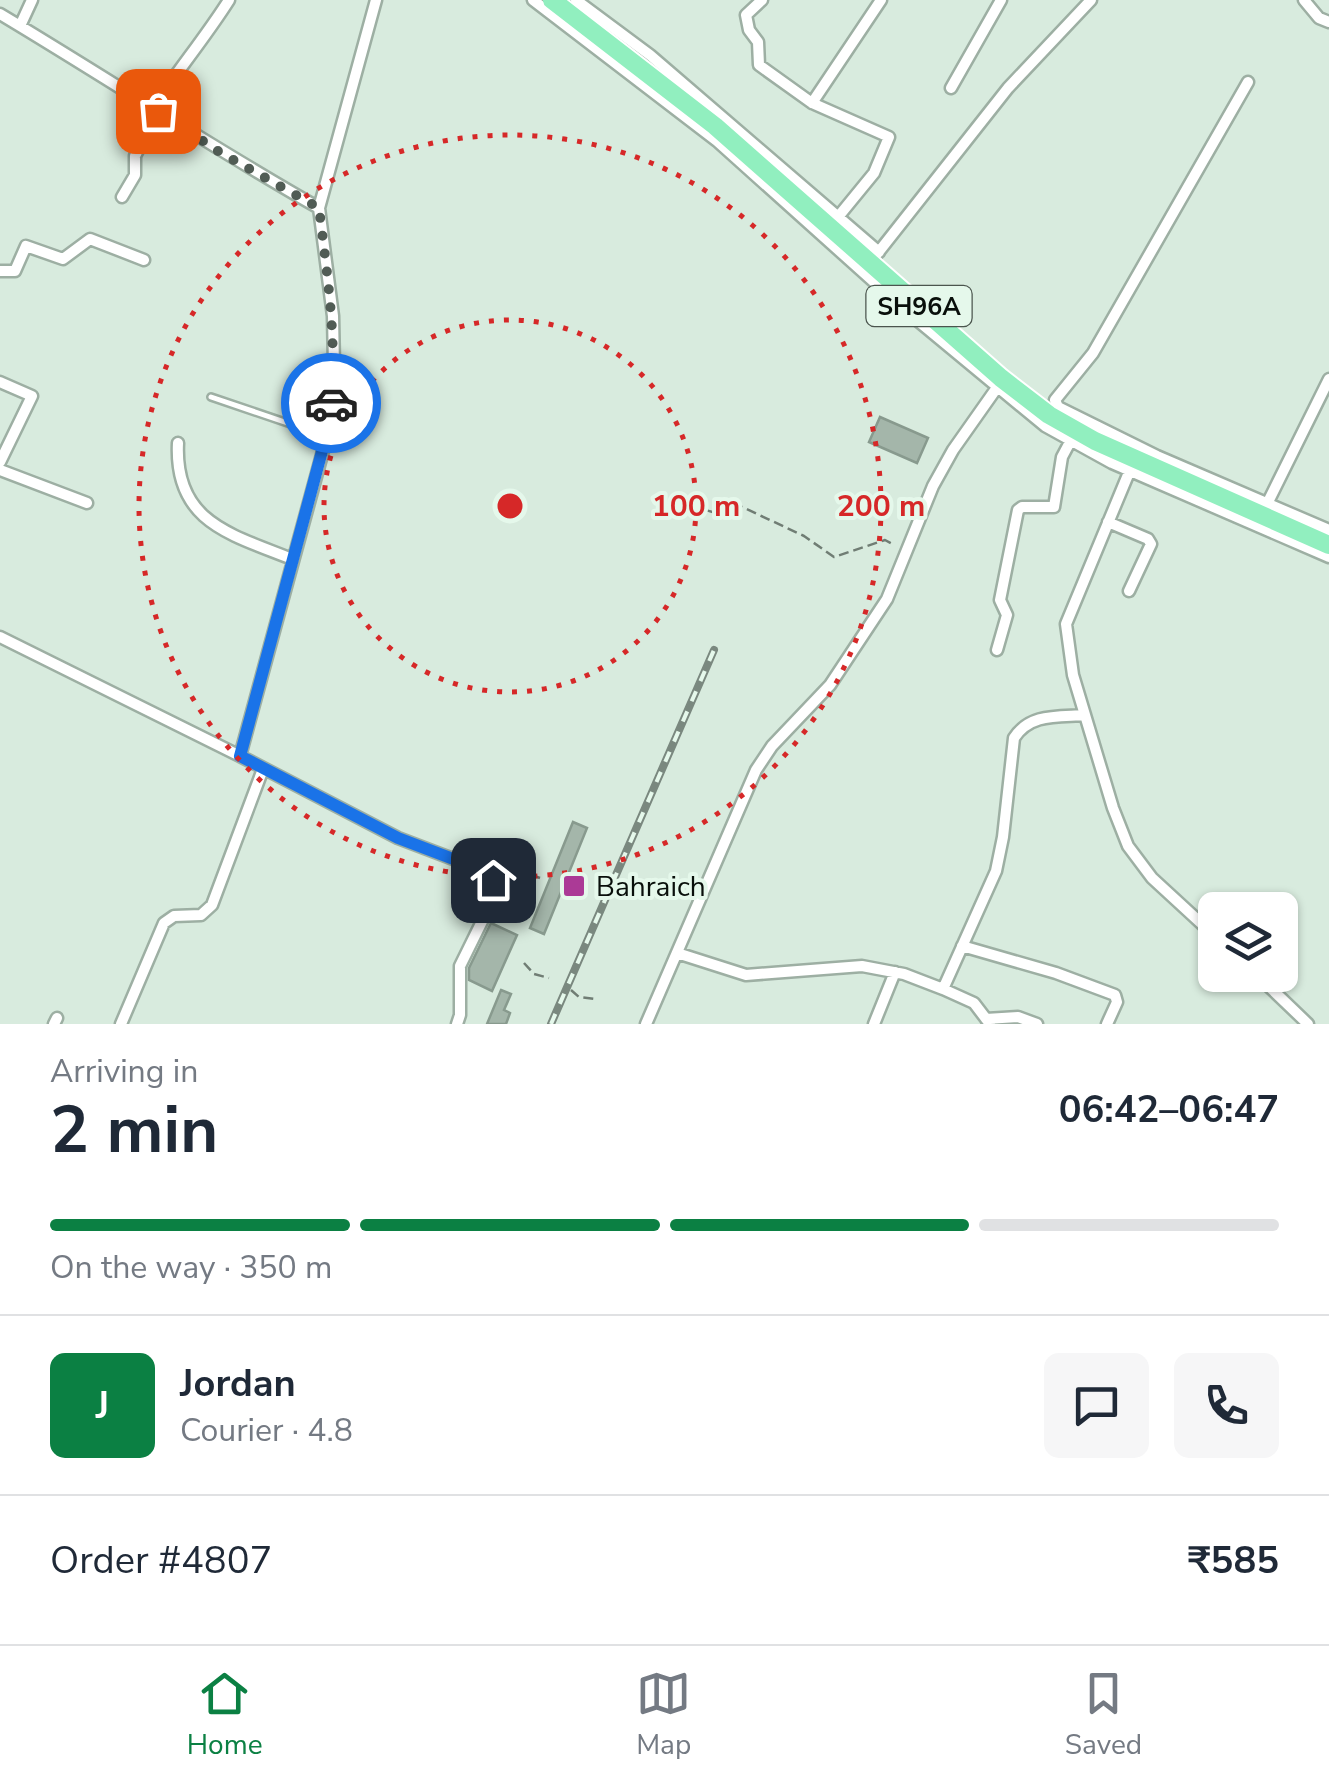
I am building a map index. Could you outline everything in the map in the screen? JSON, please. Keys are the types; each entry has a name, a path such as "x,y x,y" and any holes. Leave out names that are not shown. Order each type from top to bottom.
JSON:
{"main road":[{"name":"SH96A","path":"552,0 715,126 1001,378 1049,414 1095,441 1329,545"}],"street":[{"path":"20,26 32,0"},
{"path":"122,196 133,181 135,156 156,110 180,68 229,0"},
{"path":"240,756 326,436 334,366 319,208 376,0"},
{"path":"532,0 716,142 996,389 1070,442 1329,557"},
{"path":"576,0 650,56 878,252"},
{"path":"762,0 746,15 749,30 758,42 759,64 812,103 889,137 866,186 838,217"},
{"path":"812,103 880,0"},
{"path":"950,88 1001,0"},
{"path":"863,270 1008,88 1091,0"},
{"path":"1304,0 1318,18 1329,22"},
{"path":"0,14 221,153 319,208"},
{"path":"1248,82 1092,352 1055,397 1058,407 1157,456 1329,530"},
{"path":"0,271 14,272 26,246 63,259 90,239 144,260"},
{"path":"1267,504 1329,379"},
{"path":"0,382 32,396 0,462"},
{"path":"646,1024 764,756 830,685 887,599 933,486 996,389"},
{"path":"997,650 1006,615 1000,600 1018,510 1054,507 1062,457 1070,442"},
{"path":"178,443 180,484 195,508 228,531 292,559"},
{"path":"0,470 87,504"},
{"path":"1130,470 1066,624 1073,676 1128,846 1152,878 1198,920"},
{"path":"1108,522 1151,544 1129,591"},
{"path":"0,638 398,838 490,873 492,901 460,966 460,1016 456,1024"},
{"path":"943,989 996,870 1004,836 1014,738 1020,728 1036,719 1085,715"},
{"path":"121,1024 164,923 174,916 201,915 212,904 263,769"},
{"path":"962,946 1115,995 1117,1002 1106,1024"},
{"path":"677,953 746,975 843,966 895,972 974,1004 988,1021 1012,1016 1037,1024"},
{"path":"874,1024 895,972"},
{"path":"1275,992 1308,1024"}],"lane":[{"path":"210,398 326,436"}],"path":[{"path":"678,502 716,513 729,503 740,506 804,536 834,557 885,540 907,552"},
{"path":"492,901 508,907 521,871 540,878"},
{"path":"524,964 534,974 550,978"},
{"path":"571,990 579,997 594,999"}],"building":[{"path":"880,417 928,438 917,463 869,442"},
{"name":"Bahraich","path":"573,822 587,828 544,934 530,928"},
{"path":"491,923 517,935 492,991 469,980 469,968"},
{"path":"501,990 511,994 504,1010 510,1013 506,1024 487,1024"}],"railway":[{"path":"551,1024 714,650"}],"way so far":[{"path":"158,111 221,153 319,208 332,316 331,403"}],"place":[{"name":"Bahraich","path":"574,886"}],"route":[{"path":"331,403 328,429 240,756 398,838 490,873 493,880"}]}
